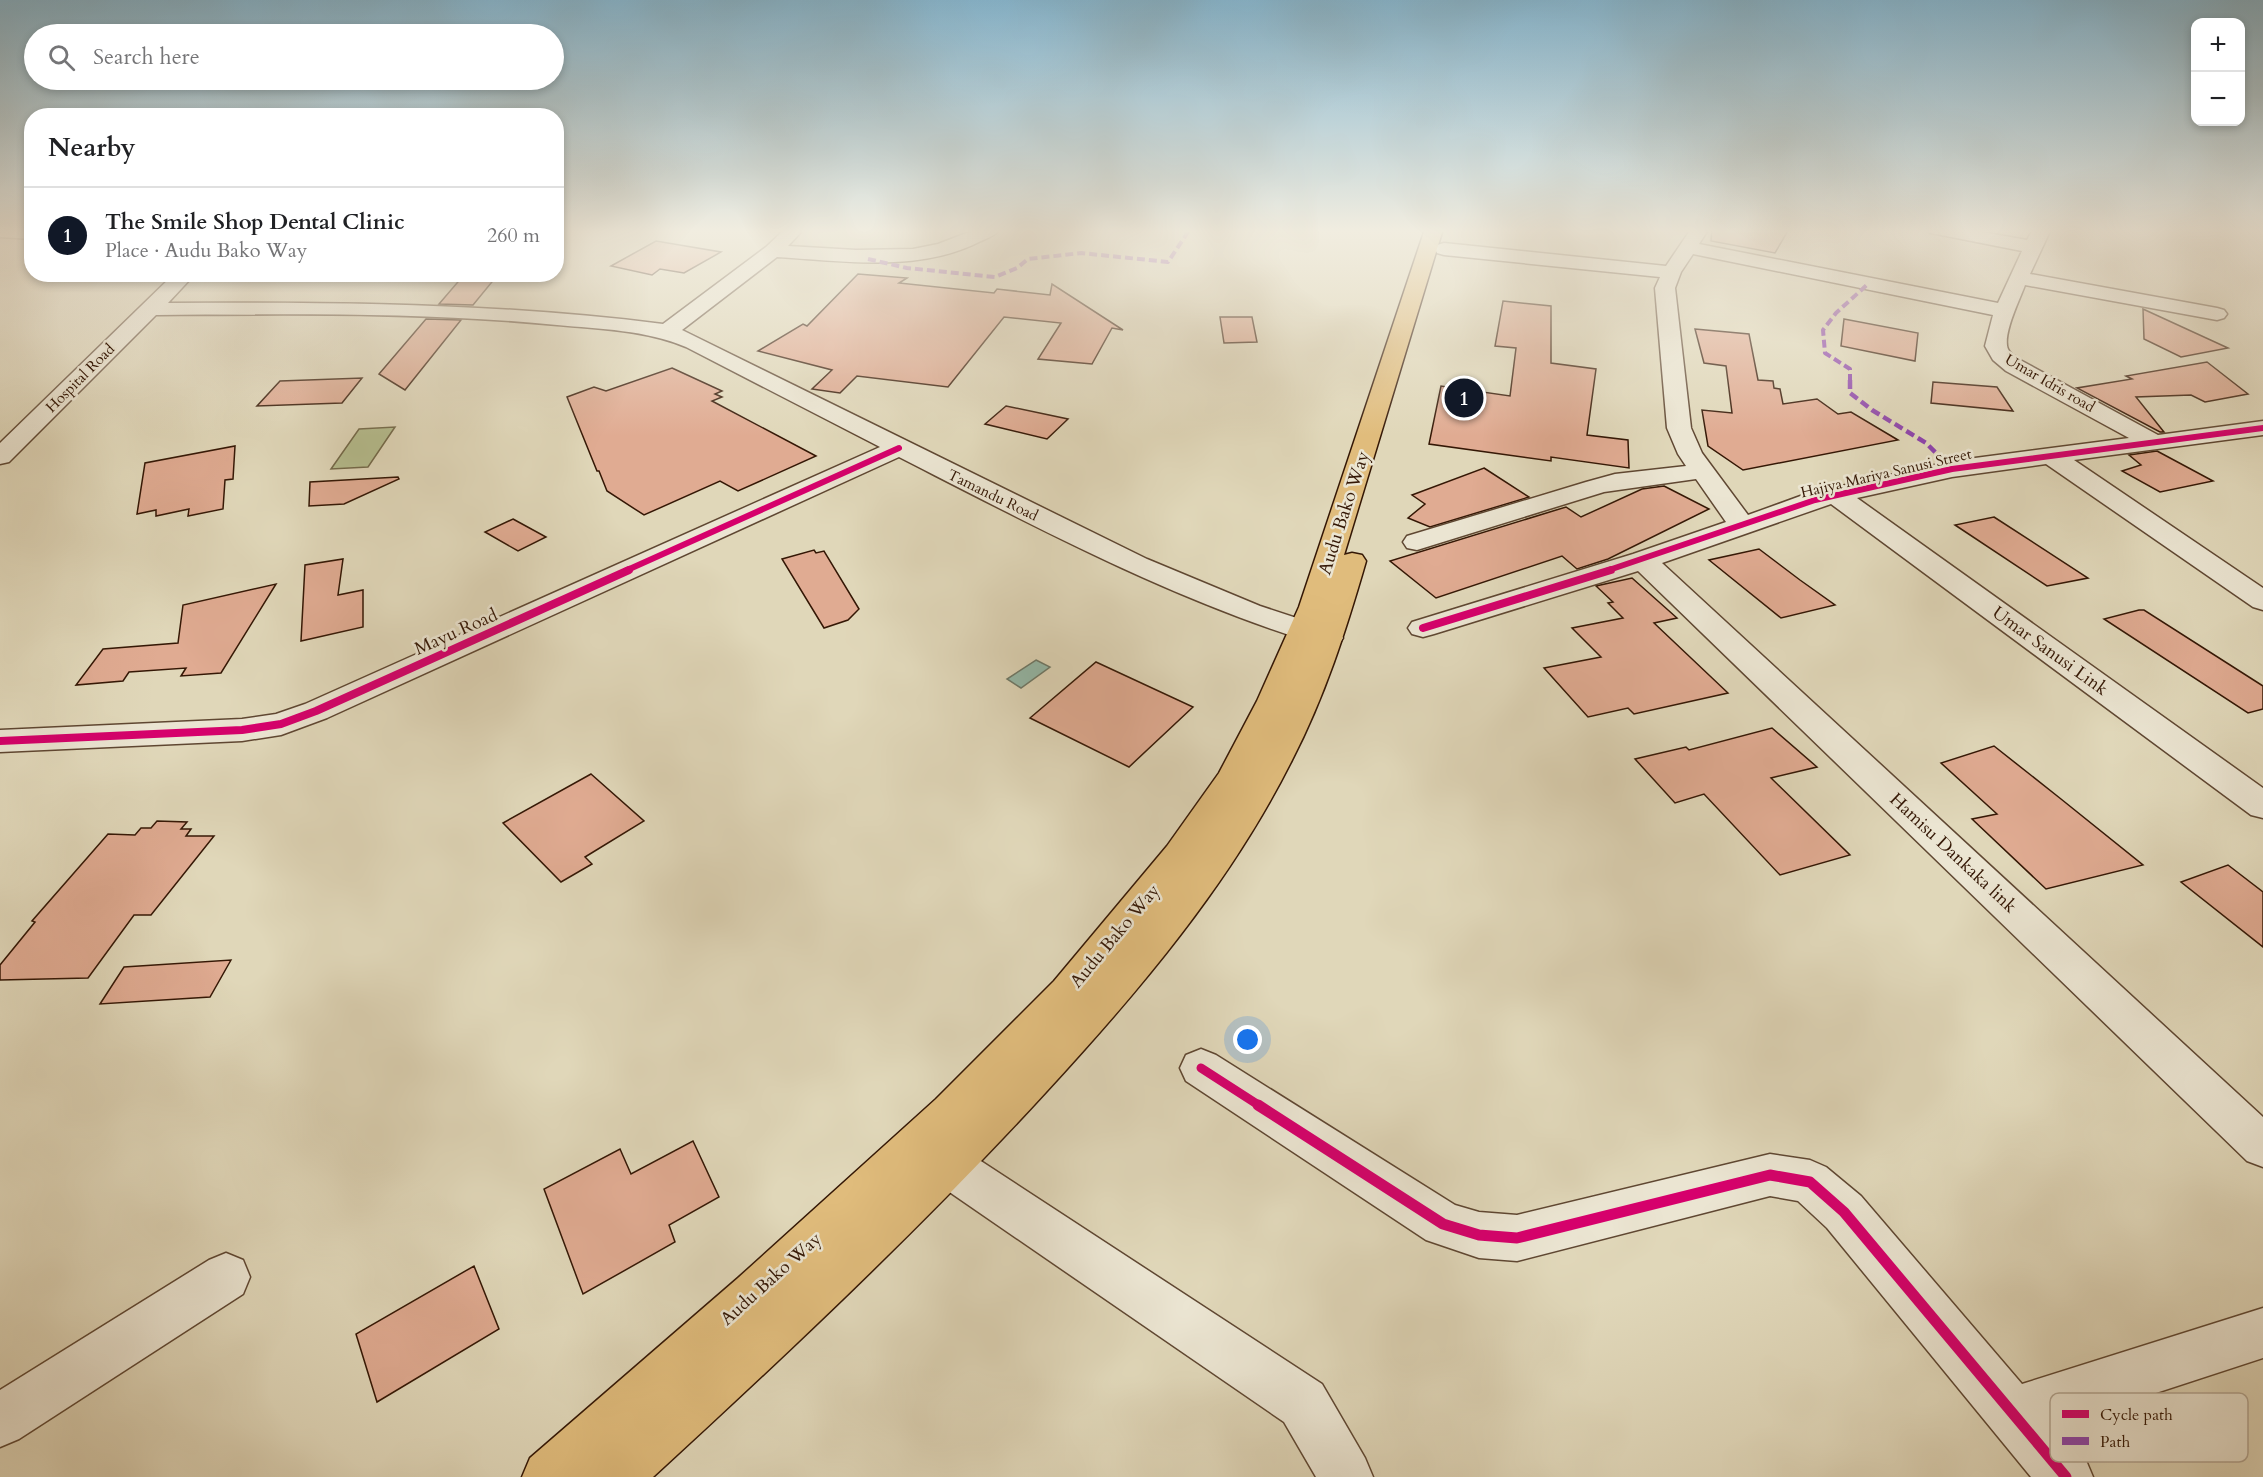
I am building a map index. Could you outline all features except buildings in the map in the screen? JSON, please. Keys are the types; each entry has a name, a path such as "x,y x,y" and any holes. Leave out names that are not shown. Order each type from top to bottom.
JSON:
{"main road":[{"name":"Audu Bako Way","path":"612,1477 779,1327 948,1165 1095,1011 1197,886 1257,792 1301,709 1315,634 1423,298"},
{"name":"Audu Bako Way","path":"549,1477 755,1295 952,1113 1068,993 1180,856 1233,777 1273,701 1315,634"}],"street":[{"name":"Hospital Road","path":"0,457 161,298"},
{"path":"667,331 711,298"},
{"path":"1666,298 1679,428 1690,454 1741,524"},
{"path":"1940,298 2006,311"},
{"name":"Umar Idris road","path":"2011,298 1995,343 1999,354 2014,366 2156,443"},
{"path":"2128,298 2217,314"},
{"name":"Tamandu Road","path":"150,309 281,308 480,313 667,331 694,342 899,448 1147,571 1223,602 1315,634"},
{"name":"Hajiya Mariya Sanusi Street","path":"1423,628 1643,560 1741,524 1837,495 1952,469 2263,428"},
{"path":"2231,433 2263,449"},
{"name":"Mayu Road","path":"0,741 242,730 281,724 338,702 899,448"},
{"path":"2051,456 2263,601"},
{"path":"1417,542 1595,487 1616,482 1703,471"},
{"name":"Umar Sanusi Link","path":"1837,495 2263,806"},
{"name":"Hamisu Dankaka link","path":"1643,560 2263,1146"},
{"path":"1201,1068 1443,1224 1479,1235 1517,1238 1770,1175 1810,1182 1844,1212 2050,1457"},
{"path":"948,1165 1303,1403 1346,1477"},
{"path":"0,1420 226,1277"},
{"path":"2076,1393 2263,1333"},
{"path":"2014,1413 2050,1401"},
{"path":"2054,1462 2066,1477"}],"shaded area":[{"path":"395,427 368,467 331,469 359,429"},
{"path":"1036,660 1050,667 1021,688 1007,679"}],"marked path":[{"path":"1853,298 1825,325 1823,330 1825,353 1850,369 1850,393 1872,410 1926,443 1952,469"}],"cycle path":[{"path":"1423,628 1643,560 1815,500 1952,469 2263,428"},
{"path":"0,741 242,730 281,724 316,711 899,448"},
{"path":"1201,1068 1443,1224 1479,1235 1517,1238 1770,1175 1810,1182 1844,1212 2050,1458"},
{"path":"2053,1462 2066,1477"}],"place":[{"name":"The Smile Shop Dental Clinic","path":"1464,398"}]}
